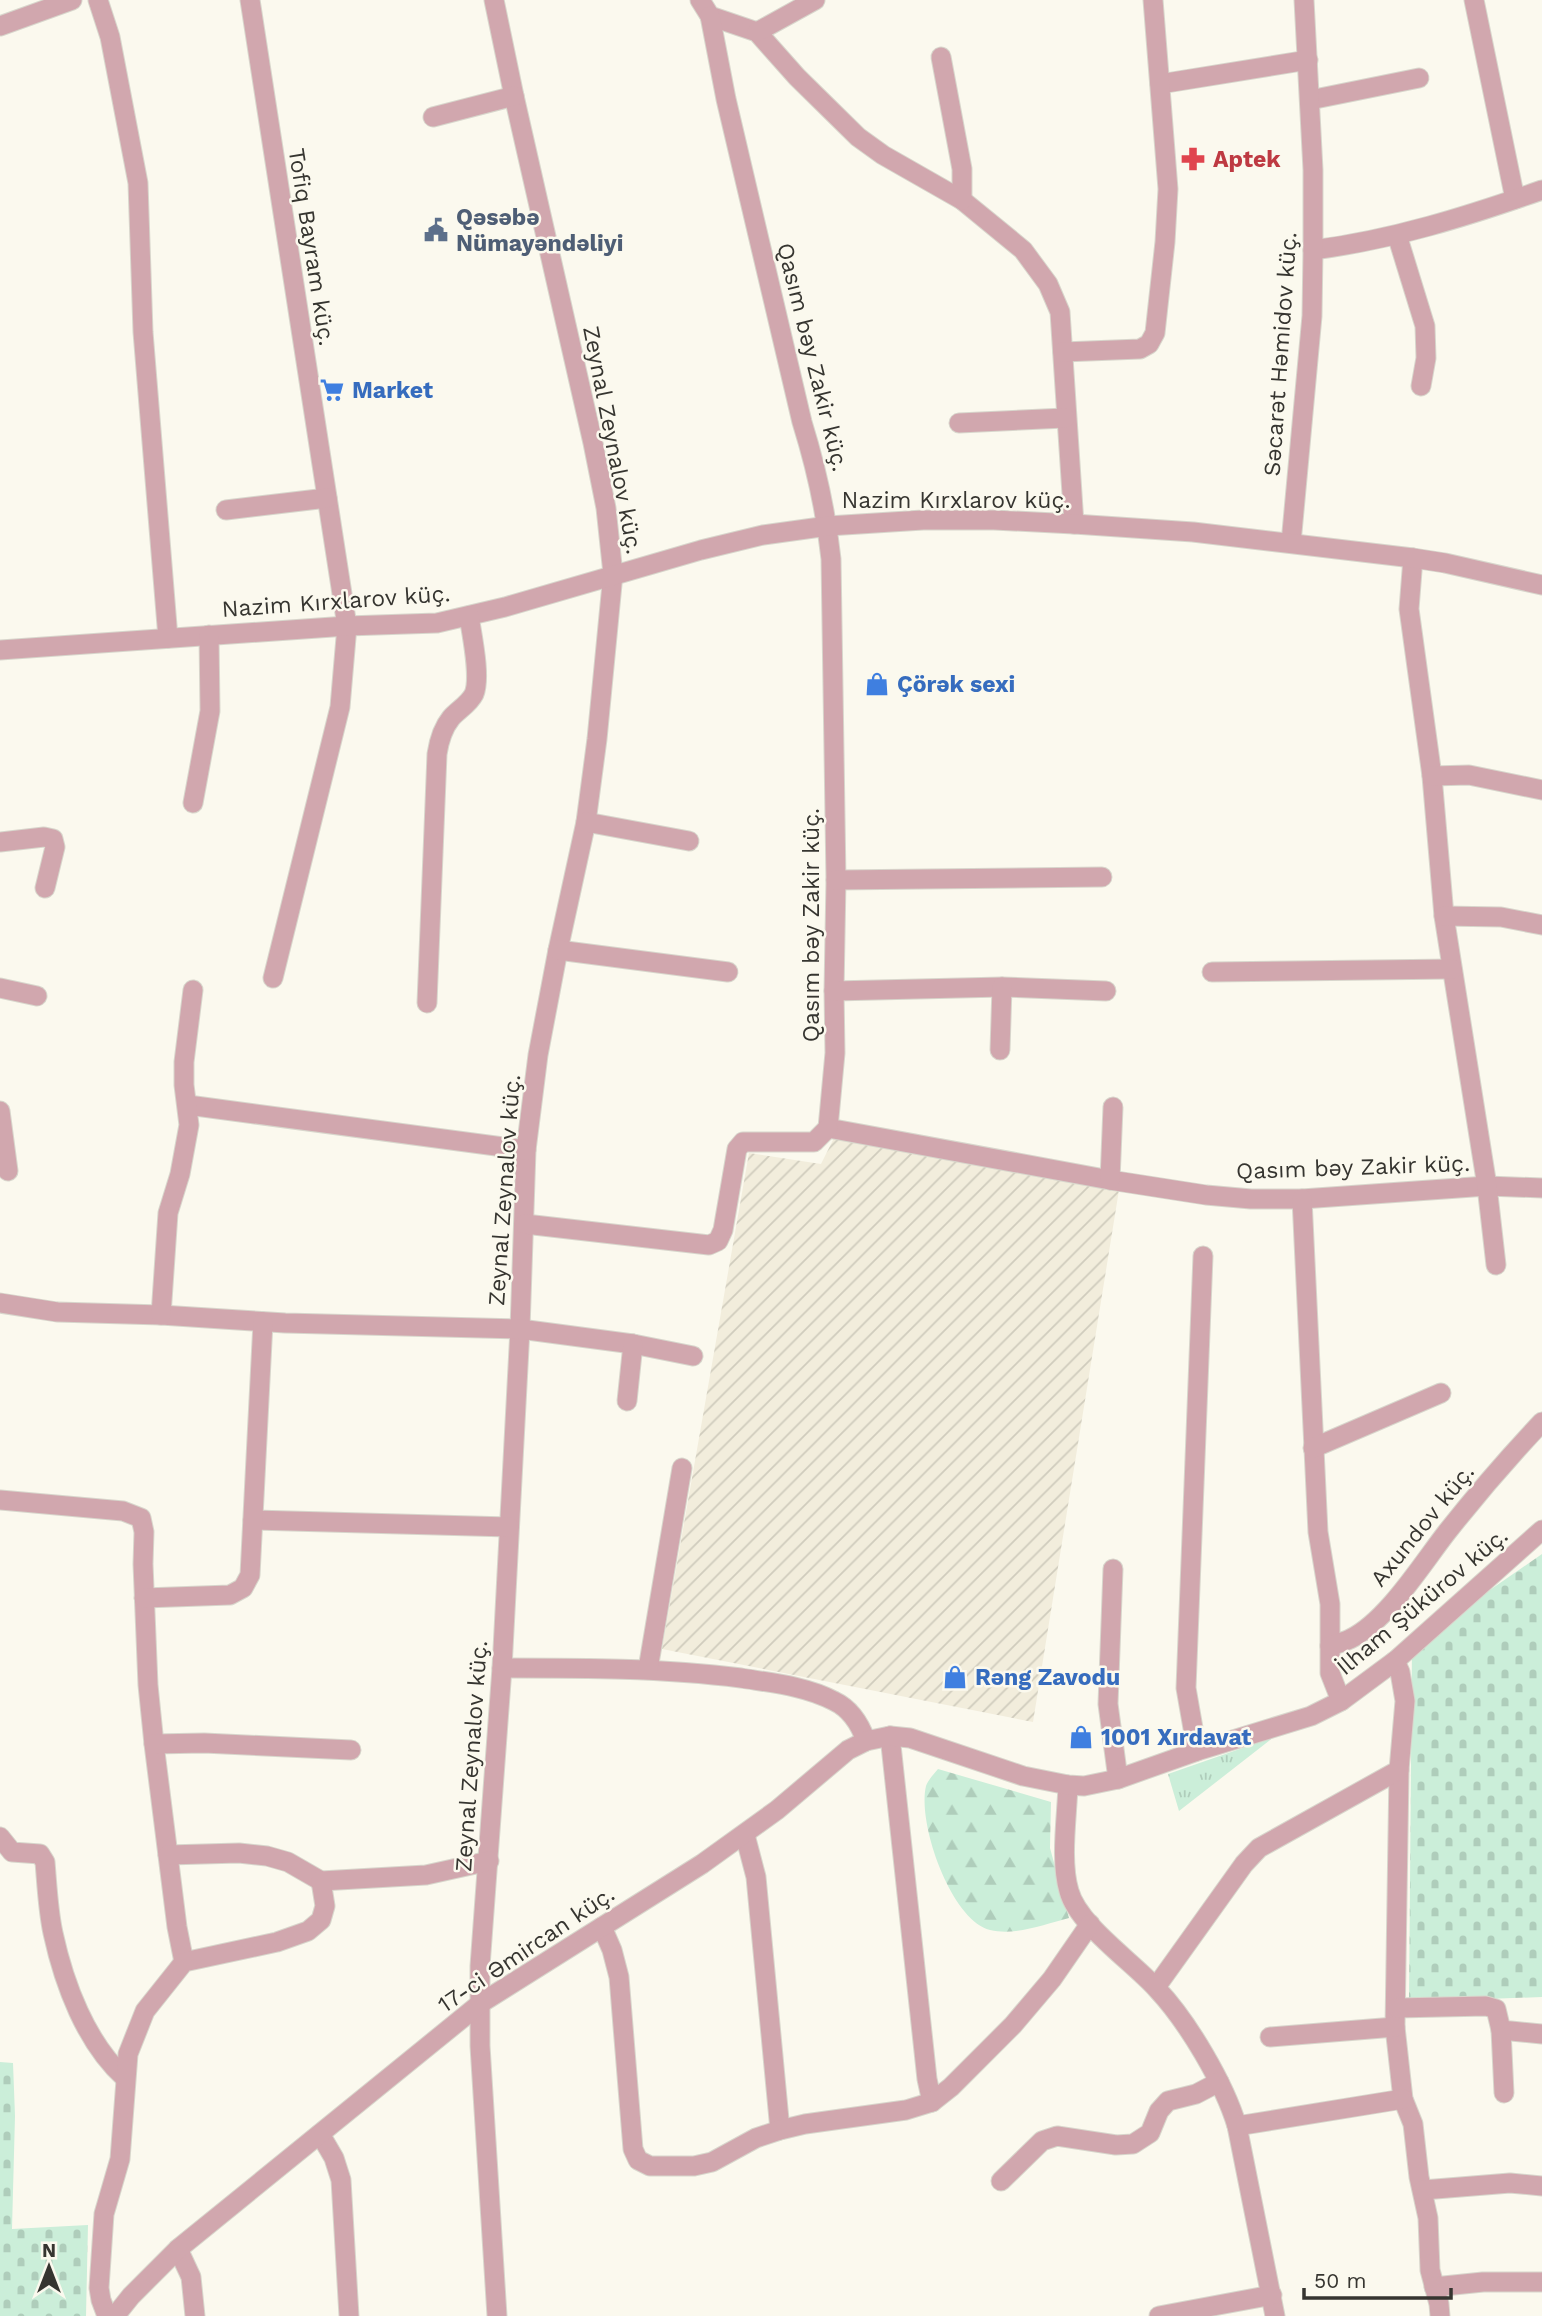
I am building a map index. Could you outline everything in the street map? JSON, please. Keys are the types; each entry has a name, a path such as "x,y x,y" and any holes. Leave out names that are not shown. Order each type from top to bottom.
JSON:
{"street":[{"path":"0,26 72,0"},
{"path":"98,0 110,37 138,183 143,332 168,638"},
{"name":"Tofiq Bayram küç.","path":"250,0 347,625 340,707 273,978"},
{"name":"Zeynal Zeynalov küç.","path":"494,0 593,443 606,508 613,574 586,822 538,1055 526,1150 525,1224 502,1668 480,1966 480,2046 497,2316"},
{"path":"757,32 815,0"},
{"path":"1063,352 1140,349 1149,344 1155,333 1168,189 1153,0"},
{"name":"Səcarət Həmidov küç.","path":"1291,543 1312,316 1310,100 1304,0"},
{"path":"1474,0 1515,199"},
{"path":"705,8 757,32 797,77 858,137 883,155 962,200 1023,250 1048,284 1060,312 1073,524"},
{"name":"Qasım bəy Zakir küç.","path":"705,8 802,422 818,474 828,526 831,559 836,880 835,1053 828,1128 1110,1180 1251,1199 1302,1199 1487,1186 1542,1188"},
{"path":"941,57 962,169 962,200"},
{"path":"1160,84 1308,61"},
{"path":"1310,100 1419,78"},
{"path":"433,117 514,96"},
{"path":"1313,250 1397,235 1542,190"},
{"path":"1397,235 1425,326 1426,358 1421,386"},
{"path":"959,423 1065,418"},
{"path":"226,510 327,498"},
{"name":"Nazim Kırxlarov küç.","path":"0,650 347,625 437,623 763,535 828,526 923,520 994,520 1194,532 1413,558 1542,585"},
{"path":"1413,558 1409,609 1432,776 1444,915 1487,1186 1496,1265"},
{"path":"427,1003 437,754 439,739 451,719 471,700 475,692 477,681 469,616"},
{"path":"193,803 211,711 209,635"},
{"path":"1432,776 1469,775 1542,790"},
{"path":"586,822 688,841"},
{"path":"0,842 44,837 53,839 55,847 45,888"},
{"path":"836,880 1102,877"},
{"path":"1444,915 1501,918 1542,925"},
{"path":"558,950 729,972"},
{"path":"1212,972 1452,969"},
{"path":"1000,1050 1002,987"},
{"path":"834,990 1002,987 1105,992"},
{"path":"0,988 37,996"},
{"path":"161,1315 169,1213 189,1125 184,1062 193,990"},
{"path":"188,1105 526,1150"},
{"path":"1110,1180 1113,1107"},
{"path":"0,1111 8,1171"},
{"path":"525,1224 709,1245 718,1241 723,1230 737,1149 743,1142 814,1143 828,1128"},
{"path":"1302,1199 1318,1532 1330,1604 1330,1673 1341,1701"},
{"path":"1197,1751 1186,1688 1203,1256"},
{"path":"0,1303 57,1312 263,1322 520,1329 633,1343 693,1356"},
{"path":"144,1598 230,1595 243,1588 250,1575 263,1322"},
{"path":"627,1401 633,1343"},
{"path":"1313,1448 1441,1393"},
{"name":"Axundov küç.","path":"1330,1646 1350,1639 1378,1617 1405,1588 1507,1459 1542,1422"},
{"path":"648,1669 682,1468"},
{"path":"0,1500 123,1511 141,1518 144,1532 144,1598 154,1744 184,1962"},
{"path":"253,1520 509,1527"},
{"name":"İlham Şükürov küç.","path":"890,1736 930,1743 1023,1776 1068,1785 1084,1786 1118,1779 1197,1751 1311,1716 1341,1701 1395,1661 1542,1530"},
{"path":"1114,1569 1108,1704 1118,1779"},
{"path":"1395,1661 1400,1672 1405,1701 1399,1770 1396,2017 1403,2099 1413,2124 1419,2177 1428,2218 1430,2270 1440,2316"},
{"path":"502,1668 691,1671 775,1683 810,1691 836,1701 850,1712 860,1725 866,1741"},
{"path":"890,1736 927,2079 932,2102"},
{"name":"17-ci Əmircan küç.","path":"115,2316 178,2249 481,2003 745,1835 834,1760 866,1741 890,1736"},
{"path":"154,1744 204,1743 351,1750"},
{"path":"1156,1987 1244,1864 1259,1848 1399,1770"},
{"path":"1068,1785 1069,1893 1079,1914 1156,1987 1173,2007 1229,2099 1237,2126 1275,2316"},
{"path":"745,1835 756,1877 780,2130"},
{"path":"0,1837 12,1852 40,1854 45,1862 52,1930 59,1959 82,2020 110,2064 125,2078"},
{"path":"168,1855 239,1853 267,1856 288,1862 321,1881 426,1875 489,1861"},
{"path":"107,2316 101,2301 100,2288 104,2214 120,2159 128,2054 145,2011 184,1962 277,1942 309,1931 321,1920 325,1906 321,1881"},
{"path":"602,1927 612,1950 618,1977 633,2150 638,2160 650,2166 694,2166 712,2161 755,2138 780,2130 906,2110 932,2102 951,2087 1013,2025 1052,1979 1090,1924"},
{"path":"1270,2037 1486,2006 1496,2009 1501,2030 1504,2093"},
{"path":"1501,2030 1542,2034"},
{"path":"1001,2181 1042,2141 1057,2136 1116,2145 1133,2144 1150,2133 1159,2111 1168,2101 1196,2094 1219,2082"},
{"path":"1237,2126 1403,2099"},
{"path":"320,2134 334,2158 341,2180 349,2316"},
{"path":"1423,2190 1510,2183 1542,2186"},
{"path":"178,2249 191,2277 195,2316"},
{"path":"1434,2287 1483,2282 1542,2282"},
{"path":"1160,2316 1272,2295"}],"shaded area":[{"name":"Rəng Zavodu","path":"834,1138 1119,1190 1033,1722 662,1649 749,1153 821,1164"}],"green space":[{"path":"1542,1554 1542,1997 1409,2002 1412,1644"},
{"path":"1274,1737 1179,1811 1168,1774"},
{"path":"938,1769 1051,1802 1050,1848 1069,1918 1030,1928 1000,1931 990,1930 976,1922 962,1908 940,1868 927,1823 926,1786"},
{"path":"0,2062 13,2063 15,2116 12,2229 88,2225 86,2316 0,2316"}],"place":[{"name":"Aptek","path":"1193,159"},
{"name":"Qəsəbə Nümayəndəliyi","path":"436,230"},
{"name":"Market","path":"332,390"},
{"name":"Çörək sexi","path":"877,684"},
{"name":"Rəng Zavodu","path":"955,1677"},
{"name":"1001 Xırdavat","path":"1081,1737"}]}
